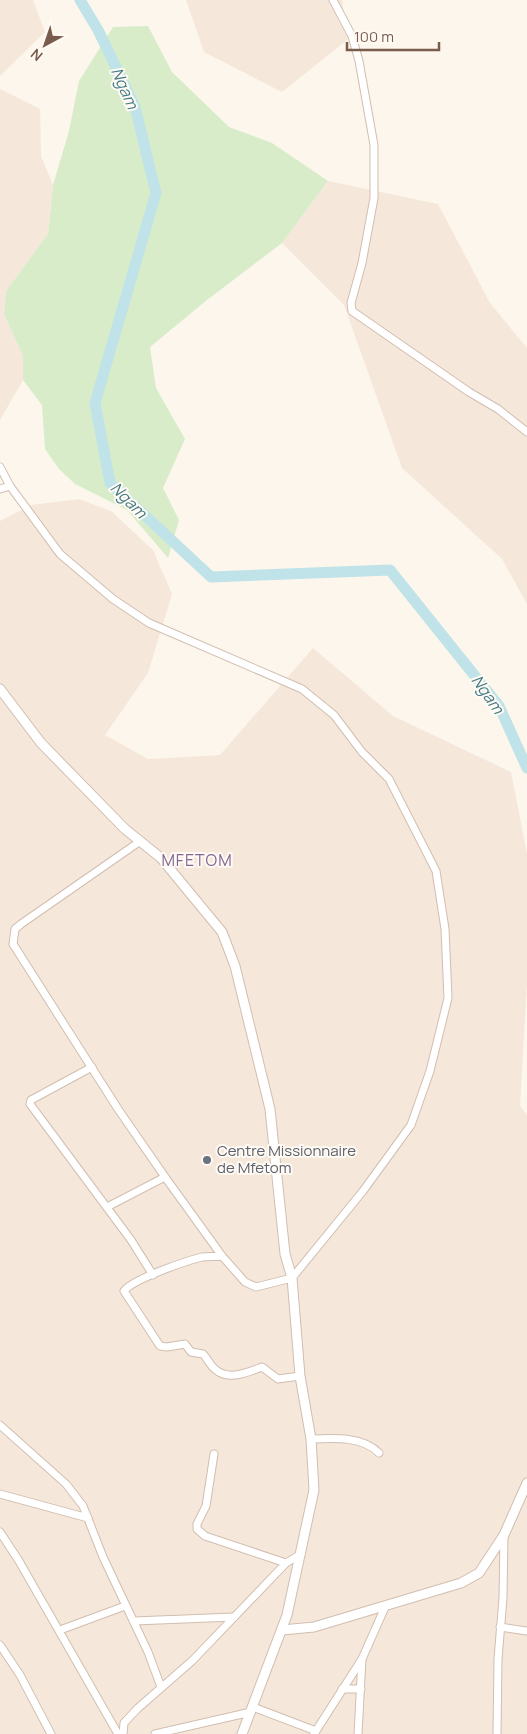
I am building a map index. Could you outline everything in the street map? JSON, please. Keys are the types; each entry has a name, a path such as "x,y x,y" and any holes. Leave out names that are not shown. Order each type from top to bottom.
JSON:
{"street":[{"path":"333,0 355,44 374,145 374,198 362,263 351,303 352,311 498,410 527,432"},
{"path":"0,467 10,486 60,554 113,599 148,623 302,688 334,715 362,752 389,779 436,872 445,929 448,998 430,1071 411,1125 357,1199 292,1278 256,1287 245,1282 222,1256 165,1177 16,951 13,935 16,929 139,842"},
{"path":"0,489 10,486"},
{"path":"0,689 41,743 139,842 161,858 172,869 222,932 228,943 246,1008 270,1109 285,1254 292,1278 300,1376 311,1439 314,1490 301,1554 282,1630 242,1734"},
{"path":"92,1068 31,1100 30,1104 107,1207 142,1256 153,1275"},
{"path":"107,1207 165,1177"},
{"path":"222,1256 203,1257 153,1275 124,1291 157,1344 167,1347 185,1344 191,1352 203,1354 214,1369 226,1374 246,1373 262,1367 278,1379 300,1376"},
{"path":"0,1425 66,1484 83,1506 161,1687"},
{"path":"311,1439 339,1438 364,1442 379,1453"},
{"path":"214,1454 206,1506 197,1524 197,1529 204,1536 286,1563"},
{"path":"282,1630 314,1627 461,1583 478,1574 504,1535 527,1483"},
{"path":"0,1494 88,1518"},
{"path":"0,1532 60,1630 118,1734"},
{"path":"497,1734 504,1535"},
{"path":"123,1734 124,1723 161,1687 193,1660 286,1563 301,1554"},
{"path":"155,1734 252,1710 315,1732 362,1659 386,1604"},
{"path":"60,1630 125,1606"},
{"path":"134,1621 234,1617"},
{"path":"500,1627 527,1631"},
{"path":"0,1645 25,1682 51,1734"},
{"path":"358,1734 362,1659"},
{"path":"342,1689 360,1689"}],"shaded area":[{"path":"0,0 33,0 45,32 0,76"},
{"path":"186,0 342,0 344,18 352,36 282,92 204,52"},
{"path":"0,89 40,109 41,156 53,185 48,234 6,291 4,314 23,356 23,380 0,420"},
{"path":"328,181 438,204 490,303 527,348 527,604 502,559 402,468 344,305 282,243"},
{"path":"79,499 111,511 153,550 172,594 148,673 105,735 148,759 220,755 313,648 393,716 511,772 527,854 527,983 520,1106 527,1115 527,1734 0,1734 0,521 31,505"}],"green space":[{"path":"148,26 172,72 229,127 272,143 328,181 282,243 207,300 150,347 156,388 185,439 163,488 179,520 168,558 127,510 75,484 59,469 45,449 42,405 23,380 23,356 4,314 6,291 48,234 53,185 69,131 79,81 113,27"}],"waterway":[{"name":"Ngam","path":"80,0 98,30 135,107 156,193 95,403 110,483 211,577 390,570 499,706 527,768"}],"place":[{"name":"Centre Missionnaire de Mfetom","path":"207,1160"}],"district":[{"name":"MFETOM","path":"197,860"}]}
